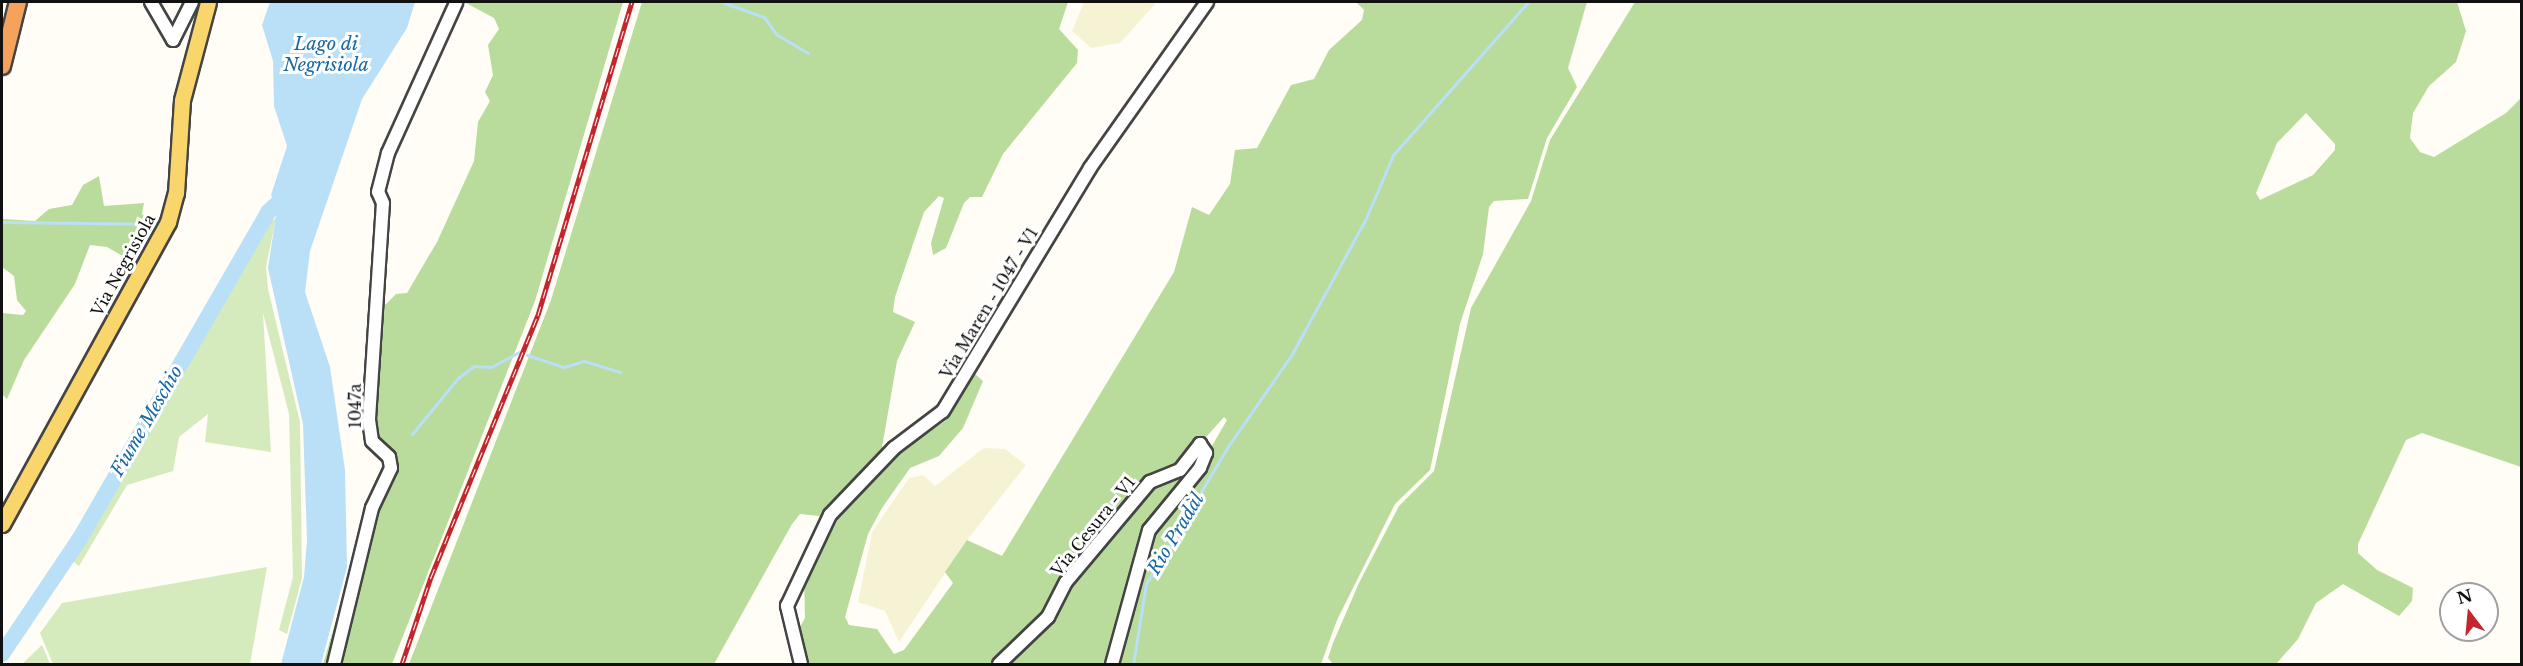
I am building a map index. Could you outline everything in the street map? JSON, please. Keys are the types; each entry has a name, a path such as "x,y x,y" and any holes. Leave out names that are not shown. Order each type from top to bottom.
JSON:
{"highway":[{"path":"2,66 18,2"}],"main road":[{"name":"Via Negrisiola","path":"2,524 168,222 176,193 182,100 208,2"}],"street":[{"path":"151,2 173,40 192,2"},
{"name":"Via Maren - 1047 - V1","path":"792,641 787,606 830,515 894,448 944,411 1090,168 1207,2"},
{"name":"1047a","path":"334,664 372,508 391,468 389,457 372,441 369,419 383,203 378,192 388,153 456,3"},
{"name":"Via Cesura - V1","path":"999,664 1048,617 1066,582 1150,482 1180,470 1200,444 1206,453 1200,468 1149,530 1112,664"},
{"path":"792,664 786,645 792,641 801,664"}],"shaded area":[{"path":"1084,2 1157,2 1120,43 1091,48 1072,31"},
{"path":"984,448 1005,449 1026,465 967,540 899,642 885,611 858,602 872,532 909,478 923,475 935,486"}],"green space":[{"path":"623,2 535,301 392,664 323,664 359,543 363,508 385,460 363,417 369,355 381,353 375,315 396,294 407,293 437,242 474,161 478,122 490,101 485,92 493,75 488,45 499,29 494,18 466,3"},
{"path":"642,2 1068,2 1059,29 1078,50 1077,63 1003,154 982,197 970,197 964,203 946,248 933,255 931,243 944,198 939,196 924,212 895,297 893,312 915,322 897,361 881,453 828,517 800,514 792,524 714,664 409,664 551,300"},
{"path":"1356,2 1587,2 1568,68 1577,87 1547,138 1528,199 1494,201 1489,207 1483,254 1460,324 1430,470 1395,504 1337,620 1321,664 1116,664 1152,533 1209,451 1227,420 1224,417 1207,436 1193,442 1181,463 1155,476 1044,612 993,664 804,664 794,638 805,618 804,578 844,509 889,461 945,421 975,374 983,381 963,428 939,456 910,468 882,508 868,534 845,617 849,625 877,629 894,654 904,650 953,583 945,572 967,540 1002,556 1174,272 1192,207 1209,215 1230,184 1235,150 1257,148 1291,85 1314,79 1329,50 1362,20 1364,10"},
{"path":"1635,2 2457,2 2466,31 2456,62 2429,86 2413,113 2410,138 2420,152 2434,157 2506,113 2521,98 2521,467 2422,433 2406,440 2358,544 2358,553 2377,570 2413,588 2412,601 2399,616 2343,584 2316,603 2298,639 2276,664 1333,664 1328,658 1333,643 1359,583 1399,506 1434,471 1471,308 1531,201 1550,140","holes":["2306,113 2335,144 2335,150 2313,175 2260,200 2256,193 2277,143"]},
{"path":"99,176 104,206 144,203 142,214 152,225 133,262 107,247 90,245 75,284 24,360 7,399 2,394 2,313 23,315 26,311 17,300 14,276 2,267 2,219 35,221 49,209 72,205 83,185"},
{"path":"276,218 266,267 268,289 300,422 302,578 287,634 279,630 293,577 289,414 263,313 271,452 205,442 208,414 179,437 173,471 127,485 79,566 71,560 263,227"},
{"path":"1198,447 1199,462 1160,509 1109,664 1005,664 1144,495"},
{"path":"267,567 250,664 53,664 40,633 62,603"},
{"path":"42,645 50,664 22,664"}],"water":[{"name":"Lago di Negrisiola","path":"270,2 415,2 407,28 362,99 310,251 305,292 330,367 345,470 347,567 321,664 281,664 304,577 307,540 303,424 268,268 277,209 271,195 287,146 274,106 273,61 262,25"}],"waterway":[{"path":"722,2 764,17 776,34 808,53"},
{"name":"Rio Pradàl","path":"1133,664 1146,584 1229,445 1292,354 1366,218 1393,155 1528,2"},
{"name":"Fiume Meschio","path":"2,654 79,540 268,212 277,204 296,208"},
{"path":"2,222 162,224"},
{"path":"412,434 458,378 474,366 491,367 519,352"},
{"path":"527,355 564,367 584,361 620,372"}],"railway":[{"path":"402,664 431,577 538,315 632,2"}]}
